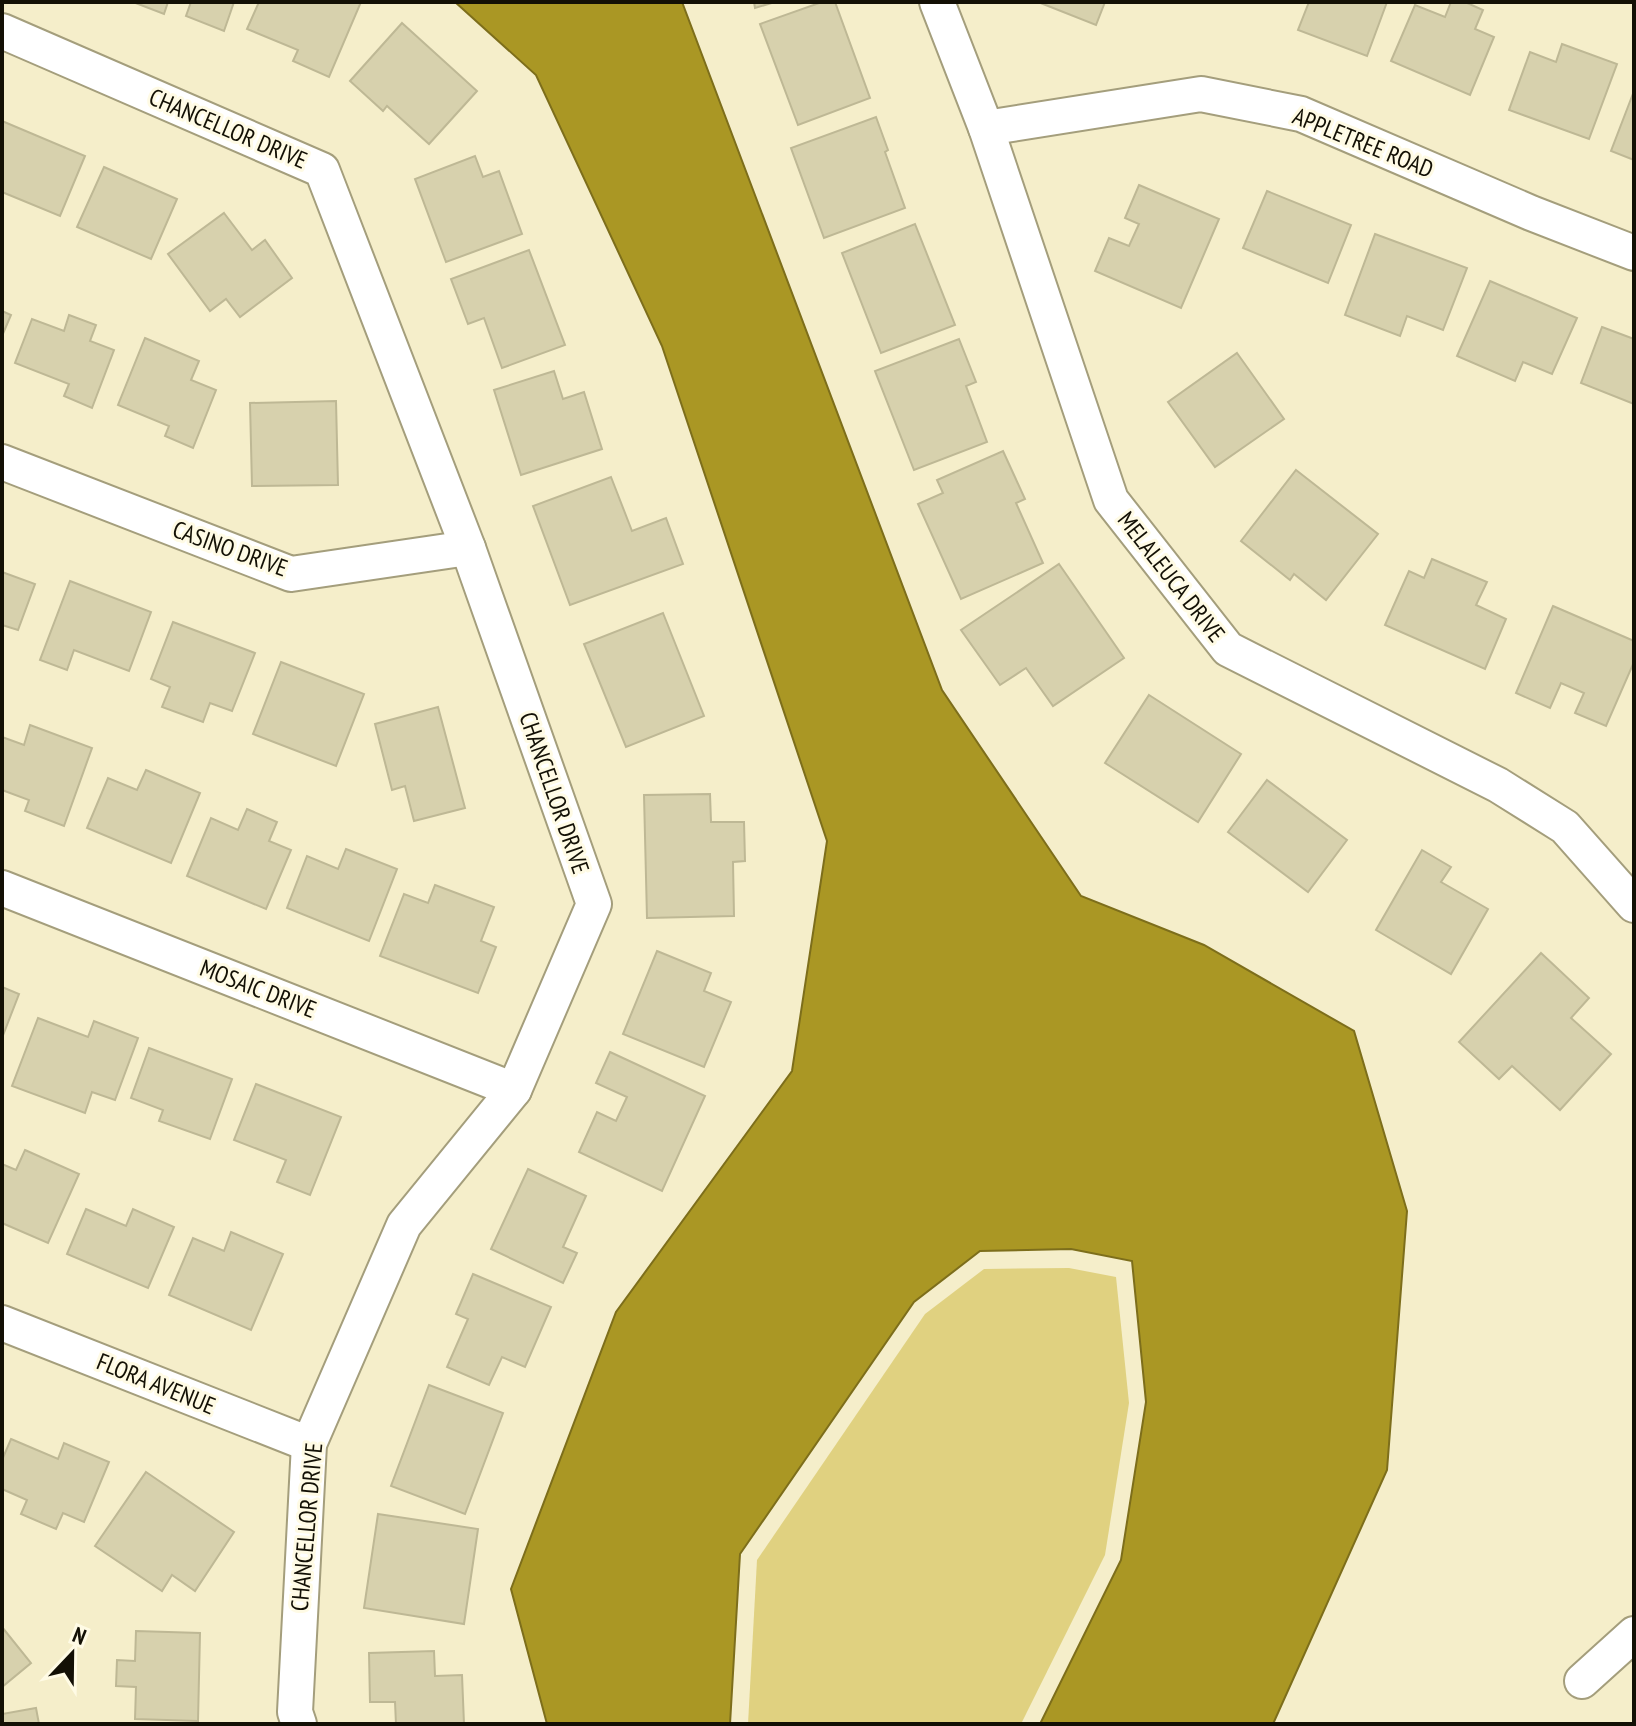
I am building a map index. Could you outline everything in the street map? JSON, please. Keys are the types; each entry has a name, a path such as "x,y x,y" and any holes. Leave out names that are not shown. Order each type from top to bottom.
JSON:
{"street":[{"name":"MELALEUCA DRIVE","path":"937,2 986,128 1111,500 1228,649 1498,785 1565,827 1634,905"},
{"name":"CHANCELLOR DRIVE","path":"2,31 322,170 468,548 594,904 514,1090 404,1225 309,1444 295,1712 299,1724"},
{"name":"APPLETREE ROAD","path":"986,128 1201,94 1301,114 1531,213 1634,253"},
{"name":"CASINO DRIVE","path":"2,462 291,574 468,548"},
{"name":"MOSAIC DRIVE","path":"2,888 514,1090"},
{"name":"FLORA AVENUE","path":"2,1323 309,1444"},
{"path":"1582,1681 1634,1634"}],"shaded area":[{"path":"455,2 682,2 942,690 1081,896 1204,945 1354,1031 1407,1211 1387,1470 1273,1724 1040,1724 1121,1560 1146,1402 1132,1261 1071,1249 980,1251 914,1302 740,1554 730,1724 547,1724 511,1589 616,1312 792,1071 827,841 662,346 536,75"},
{"path":"1069,1268 1116,1277 1129,1403 1105,1555 1021,1724 748,1724 757,1560 925,1314 984,1269"}],"building":[{"path":"133,2 168,2 164,14"},
{"path":"191,2 234,2 224,31 186,16"},
{"path":"259,2 361,2 329,77 293,61 298,50 247,29"},
{"path":"754,2 775,2 755,8"},
{"path":"822,2 835,2 870,98 798,125 760,24"},
{"path":"1038,2 1105,2 1096,25"},
{"path":"1309,2 1387,2 1367,56 1298,30"},
{"path":"1451,2 1465,2 1483,10 1475,29 1494,37 1470,95 1391,61 1415,5 1445,17"},
{"path":"402,23 477,91 429,144 387,106 383,111 350,81"},
{"path":"1562,44 1617,64 1589,139 1509,110 1530,52 1556,62"},
{"path":"1634,91 1634,160 1611,151"},
{"path":"876,117 905,208 824,238 791,148"},
{"path":"2,121 85,156 60,216 2,192"},
{"path":"475,156 483,177 499,171 522,234 446,262 415,179"},
{"path":"104,167 177,199 151,259 77,227"},
{"path":"1139,185 1219,219 1181,308 1095,271 1109,238 1129,246 1139,224 1125,218"},
{"path":"1267,191 1351,225 1328,283 1243,248"},
{"path":"224,213 252,250 265,240 292,278 240,317 226,299 210,311 168,254"},
{"path":"915,224 955,325 881,353 842,253"},
{"path":"1375,234 1467,268 1443,330 1407,316 1400,336 1345,315"},
{"path":"529,250 565,345 502,368 484,318 468,324 451,279"},
{"path":"1490,281 1577,318 1552,374 1523,362 1515,381 1457,356"},
{"path":"2,311 11,315 2,336"},
{"path":"69,315 96,325 90,341 114,350 92,408 64,396 69,384 15,363 32,319 64,331"},
{"path":"1602,327 1634,339 1634,404 1581,383"},
{"path":"145,338 199,361 191,380 216,390 193,448 165,436 169,426 118,405"},
{"path":"959,339 976,382 966,386 987,442 914,470 875,371"},
{"path":"1237,353 1284,419 1215,467 1168,402"},
{"path":"554,371 563,399 584,392 602,449 521,475 494,390"},
{"path":"336,401 338,485 252,486 250,403"},
{"path":"1003,451 1025,499 1016,503 1043,563 961,599 918,504 943,493 937,480"},
{"path":"1296,470 1378,534 1326,600 1294,574 1290,580 1241,541"},
{"path":"611,477 632,531 666,518 683,564 570,605 533,506"},
{"path":"1432,559 1487,582 1476,605 1506,619 1485,669 1385,625 1409,571 1424,578"},
{"path":"1059,564 1124,658 1053,706 1026,668 1000,685 961,630"},
{"path":"2,572 35,584 18,630 2,625"},
{"path":"70,581 151,612 129,671 74,650 67,670 40,660"},
{"path":"1553,606 1634,641 1634,662 1606,726 1575,713 1584,693 1561,683 1550,708 1516,693"},
{"path":"663,613 704,716 626,747 584,644"},
{"path":"173,622 255,653 232,711 210,703 203,722 162,707 170,687 151,679"},
{"path":"281,662 364,694 336,766 253,734"},
{"path":"1149,695 1241,754 1198,822 1105,763"},
{"path":"438,707 465,808 414,821 405,786 392,790 375,724"},
{"path":"30,725 92,748 64,826 25,811 29,800 2,790 2,737 24,745"},
{"path":"146,770 200,793 171,863 87,828 108,778 137,790"},
{"path":"1267,780 1347,840 1308,892 1228,832"},
{"path":"710,794 711,822 744,822 745,861 733,862 734,916 647,918 644,795"},
{"path":"247,809 277,822 269,841 291,850 266,909 187,876 211,818 238,830"},
{"path":"346,849 397,869 369,941 287,908 307,856 338,869"},
{"path":"1422,850 1451,867 1441,882 1488,909 1451,974 1376,930"},
{"path":"435,885 494,907 481,941 496,947 478,993 380,956 404,894 428,903"},
{"path":"657,951 711,973 704,991 731,1002 704,1067 623,1034"},
{"path":"1541,953 1589,998 1571,1018 1611,1054 1560,1110 1512,1066 1499,1079 1459,1042"},
{"path":"2,987 19,994 2,1038"},
{"path":"38,1018 88,1037 94,1021 138,1038 115,1100 92,1092 85,1113 12,1086"},
{"path":"149,1048 232,1079 210,1139 159,1121 163,1110 131,1098"},
{"path":"610,1052 705,1096 662,1191 579,1152 597,1112 616,1121 627,1097 596,1083"},
{"path":"256,1084 341,1117 310,1195 277,1182 286,1160 234,1140"},
{"path":"25,1150 79,1174 48,1243 2,1223 2,1164 16,1170"},
{"path":"528,1169 586,1196 563,1247 577,1253 563,1283 491,1249"},
{"path":"86,1209 126,1226 133,1209 174,1227 148,1288 67,1254"},
{"path":"231,1232 283,1254 251,1330 169,1295 193,1238 224,1251"},
{"path":"473,1274 551,1307 525,1367 502,1357 489,1385 447,1367 468,1319 456,1314"},
{"path":"429,1385 503,1413 465,1514 391,1486"},
{"path":"11,1439 58,1459 64,1443 109,1462 84,1522 63,1513 56,1529 21,1514 27,1500 2,1489 2,1460"},
{"path":"146,1472 234,1532 195,1591 172,1575 162,1591 95,1546"},
{"path":"378,1514 478,1529 464,1624 364,1608"},
{"path":"2,1627 31,1663 2,1687"},
{"path":"136,1631 200,1633 198,1721 135,1719 136,1687 116,1686 117,1660 135,1661"},
{"path":"434,1651 435,1676 462,1675 464,1724 396,1724 395,1702 370,1702 369,1653"},
{"path":"36,1708 39,1724 2,1724 2,1714"}]}
